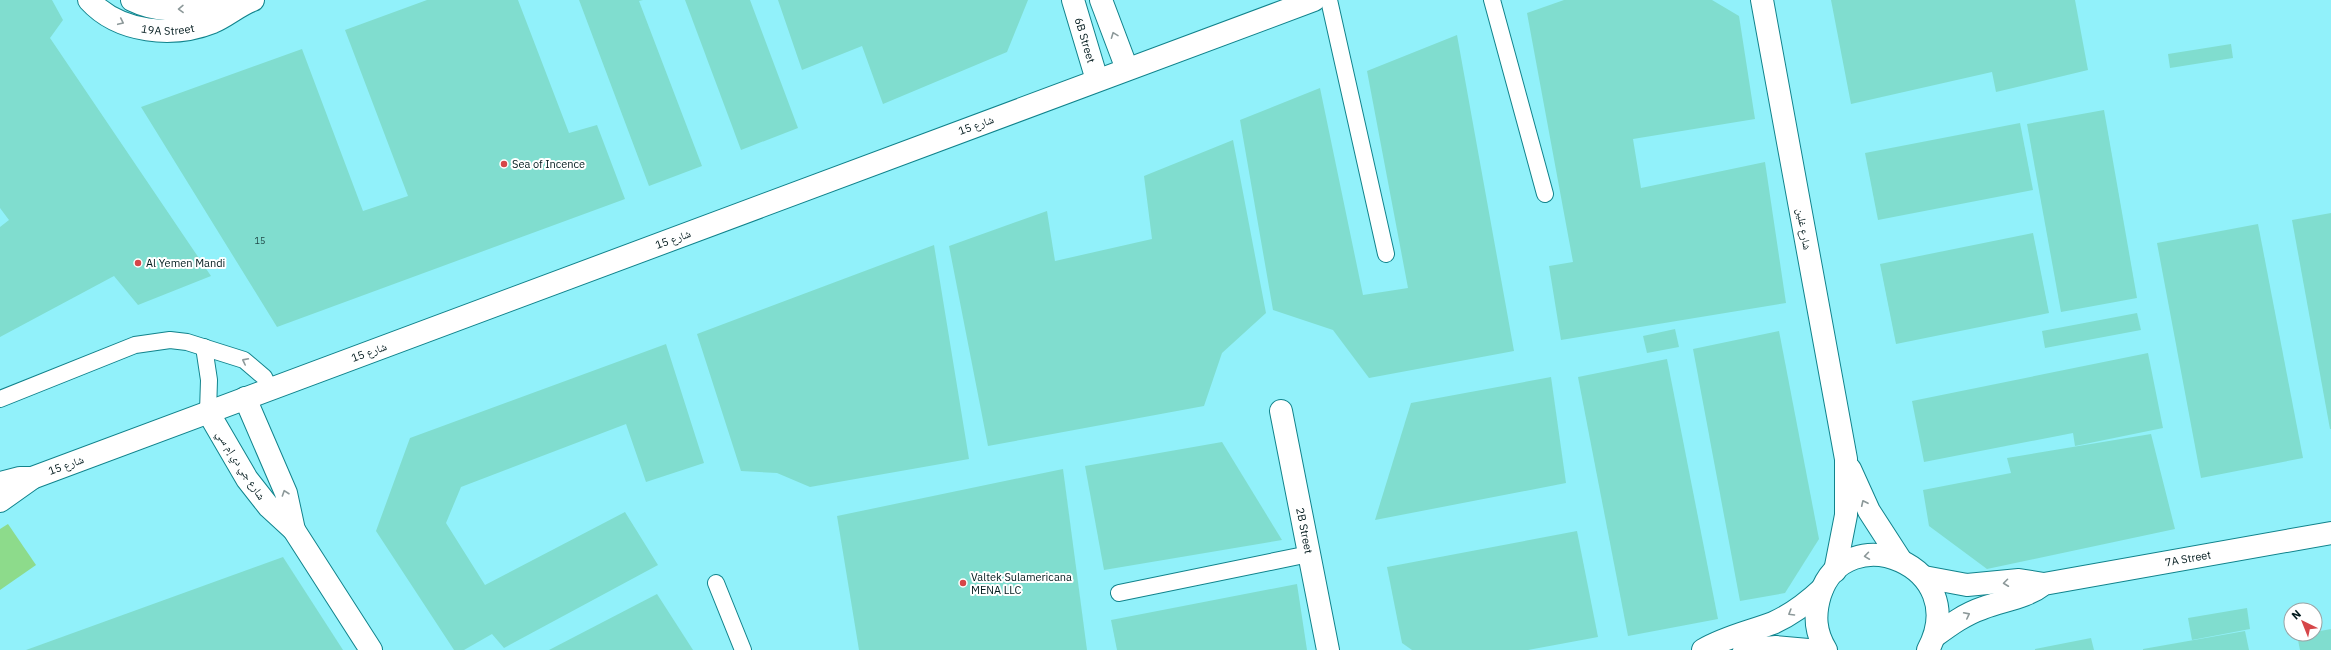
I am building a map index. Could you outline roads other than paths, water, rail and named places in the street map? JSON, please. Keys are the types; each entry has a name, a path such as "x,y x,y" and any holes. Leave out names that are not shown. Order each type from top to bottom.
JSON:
{"street":[{"name":"19A Street","path":"89,0 108,16 127,24 147,30 167,31 200,26 213,22 250,1"},
{"name":"19A Street","path":"132,0 168,10 186,10 226,2 250,1"},
{"name":"6B Street","path":"1073,0 1097,80"},
{"path":"1101,0 1127,69"},
{"name":"شارع 15","path":"0,502 32,478 1314,0"},
{"name":"شارع غلين","path":"1762,0 1846,459 1846,515 1835,571 1822,590 1816,606 1816,623 1820,640 1826,650"},
{"name":"شارع جي دي إم سي","path":"245,398 286,493 294,530"},
{"name":"2B Street","path":"1281,411 1328,650"},
{"name":"شارع جي دي إم سي","path":"208,412 258,494 269,507 294,530 372,650"},
{"name":"شارع غلين","path":"1846,459 1869,511 1900,559"},
{"name":"شارع 15","path":"0,483 20,478 32,478"},
{"name":"7A Street","path":"2044,584 2331,533"},
{"name":"شارع غلين","path":"1835,571 1859,557 1873,555 1900,559 1913,567 1924,577 1932,590 1937,605 1938,621 1931,643"},
{"path":"1924,577 1967,584 2019,580 2044,584"},
{"path":"1931,643 1970,613 1998,602 2026,595 2044,584"},
{"path":"1703,650 1726,638 1774,622 1806,604 1822,590"},
{"path":"1744,650 1776,647 1808,650"}],"lane":[{"path":"1329,0 1386,254"},
{"path":"1492,0 1545,194"},
{"path":"0,399 135,346 170,340 204,347 244,360 264,377 270,389"},
{"path":"204,347 209,380 208,412"},
{"path":"1119,593 1309,554"},
{"path":"716,583 743,650"}],"place":[{"name":"Sea of Incence","path":"504,164"},
{"name":"Al Yemen Mandi","path":"138,263"},
{"name":"Valtek Sulamericana MENA LLC","path":"963,583"}]}
